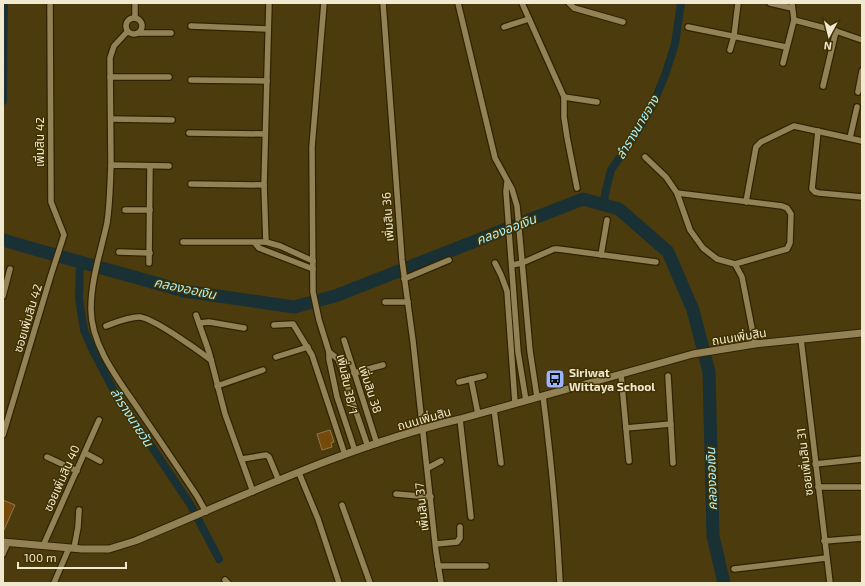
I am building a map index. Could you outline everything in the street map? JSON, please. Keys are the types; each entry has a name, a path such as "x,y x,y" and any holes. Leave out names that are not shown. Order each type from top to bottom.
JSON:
{"street":[{"name":"เพิ่มสิน 42","path":"50,3 51,202 64,234 51,275"},
{"path":"135,3 135,18"},
{"path":"266,242 264,185 269,3"},
{"path":"324,3 312,147 313,292 319,320 329,352"},
{"name":"เพิ่มสิน 36","path":"383,3 402,260 423,428"},
{"path":"458,3 495,158 512,189 517,206 530,351 550,450 560,583"},
{"path":"522,3 564,97 564,117 577,188"},
{"path":"569,3 574,8 623,22"},
{"path":"730,50 734,36 738,3"},
{"path":"770,3 792,6 794,20 783,63"},
{"path":"127,32 125,26 126,23 129,19 135,18 142,23 142,29 138,33"},
{"path":"504,27 529,19"},
{"path":"794,20 836,31 862,40"},
{"path":"191,26 268,29"},
{"path":"688,27 786,47"},
{"path":"823,86 836,31"},
{"path":"127,32 132,34 172,33"},
{"path":"127,32 114,46 110,58 111,165 107,222 94,275 91,308 92,324 103,353 119,380 197,496 200,514"},
{"path":"858,92 862,74"},
{"path":"110,77 169,77"},
{"path":"191,80 267,81"},
{"path":"564,97 596,102"},
{"path":"850,138 857,107"},
{"path":"111,119 172,120"},
{"path":"746,202 756,147 761,142 794,126 862,141"},
{"path":"818,131 812,189 815,192 820,193 862,197"},
{"path":"189,133 265,134"},
{"path":"645,157 666,177 677,193 690,230 703,248 717,259 735,264 787,249 790,243 792,214 787,208 677,193"},
{"path":"111,165 169,166"},
{"path":"149,263 150,166"},
{"path":"508,182 506,191 518,352 526,401"},
{"path":"191,184 264,185"},
{"path":"125,210 150,210"},
{"path":"601,255 607,220"},
{"path":"183,242 266,242 280,246 313,261"},
{"path":"255,243 259,248 313,269"},
{"path":"512,265 522,263 554,250 656,262"},
{"path":"119,252 150,253"},
{"path":"404,278 450,260"},
{"path":"495,263 507,291 515,404"},
{"path":"735,264 742,277 755,344"},
{"path":"3,296 10,269"},
{"name":"ซอยเพิ่มสิน 42","path":"3,435 51,275"},
{"path":"385,302 408,302"},
{"path":"196,315 211,360 225,414 253,492"},
{"path":"106,326 131,318 141,317 171,333 211,360"},
{"path":"199,323 209,322 244,328"},
{"path":"274,326 293,324 308,347 345,455"},
{"name":"ถนนเพิ่มสิน","path":"5,542 71,548 109,548 135,541 355,451 423,428 460,420 494,409 693,354 755,344 862,333"},
{"name":"ซอยเพิ่มสิน 31","path":"801,339 830,583"},
{"name":"เพิ่มสิน 38","path":"344,340 377,444"},
{"path":"276,357 308,347"},
{"name":"เพิ่มสิน 38/1","path":"329,352 338,359 368,447"},
{"name":"เพิ่มสิน 38/1","path":"329,352 329,360 337,397 355,451"},
{"path":"354,373 383,365"},
{"path":"218,386 263,370"},
{"path":"621,374 629,462"},
{"path":"459,382 484,376"},
{"path":"668,376 673,463"},
{"path":"334,382 344,379"},
{"path":"471,379 478,414"},
{"path":"494,409 501,463"},
{"name":"ซอยเพิ่มสิน 40","path":"43,546 99,420"},
{"path":"460,420 471,517"},
{"path":"626,428 671,424"},
{"name":"เพิ่มสิน 37","path":"423,428 441,583"},
{"path":"85,453 100,461"},
{"path":"242,459 266,454 269,457 279,481"},
{"path":"47,457 77,471"},
{"path":"815,464 862,459"},
{"path":"428,468 441,461"},
{"path":"299,473 318,520 339,583"},
{"path":"818,487 862,487"},
{"path":"396,494 431,497"},
{"path":"342,505 370,583"},
{"path":"54,583 71,548 78,527 79,510"},
{"path":"436,544 458,542 460,538 460,527"},
{"path":"824,541 862,538"},
{"path":"3,554 5,542"},
{"path":"734,569 826,558"},
{"path":"438,566 486,566"}],"building":[{"path":"330,430 334,442 331,443 332,447 322,450 317,434"},
{"path":"3,500 15,505 3,532"}],"waterway":[{"path":"3,101 4,3"},
{"name":"ลำรางนายจาง","path":"604,205 611,170 652,107 665,75 675,44 681,3"},
{"name":"คลองออเงิน","path":"3,240 184,291 294,307 335,296 583,199 619,209 668,252 693,310 709,372 713,536 724,583"},
{"name":"ลำรางนายวัน","path":"80,262 79,299 84,330 92,349 113,389 190,504 219,559"}],"place":[{"name":"Siriwat Wittaya School","path":"555,379"}]}
